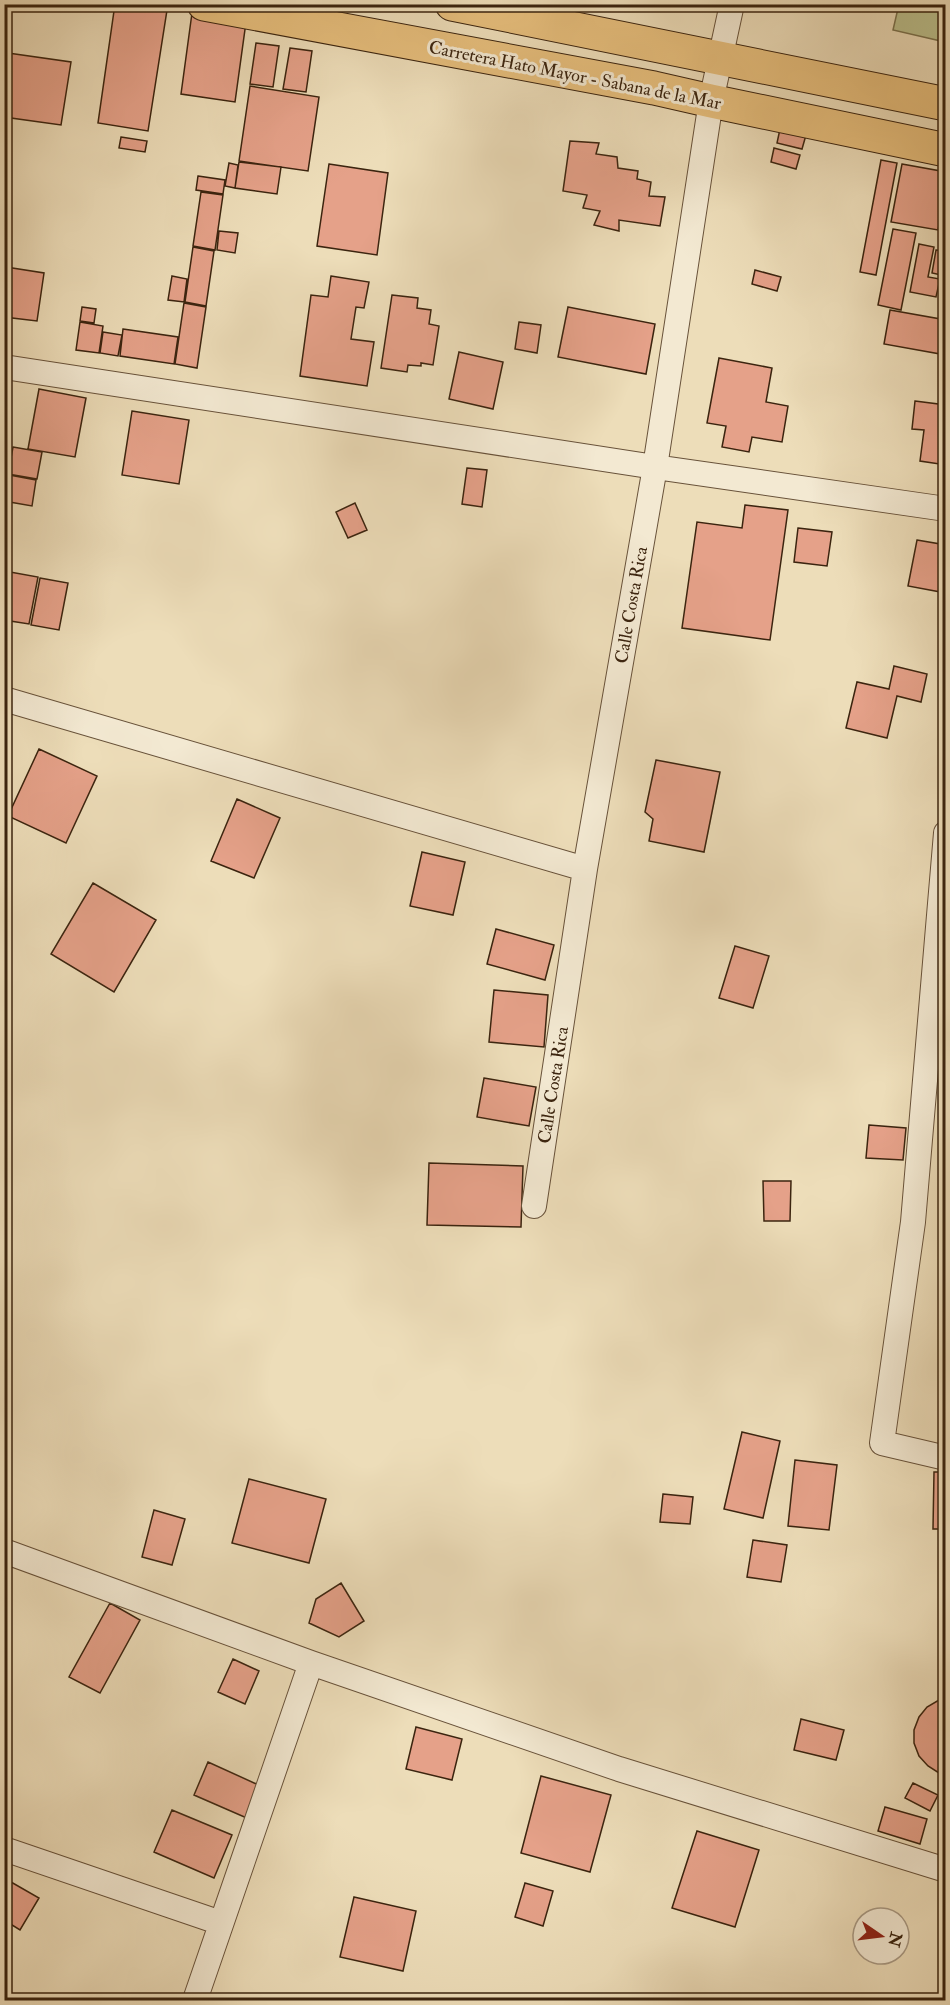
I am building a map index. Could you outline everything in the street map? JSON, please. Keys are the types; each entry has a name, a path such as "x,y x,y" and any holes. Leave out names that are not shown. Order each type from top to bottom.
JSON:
{"main road":[{"name":"Carretera Hato Mayor - Sabana de la Mar","path":"204,4 654,88 945,150"},
{"path":"452,4 945,104"}],"street":[{"name":"Calle Costa Rica","path":"534,1206 585,869 655,467 711,101 732,4"},
{"path":"4,367 945,509"},
{"path":"4,699 585,869"},
{"path":"945,833 913,1222 882,1443 945,1458"},
{"path":"4,1551 310,1663 619,1769 945,1870"},
{"path":"195,2001 310,1663"},
{"path":"4,1849 221,1923"}],"green space":[{"path":"899,4 945,5 945,42 893,30"}],"building":[{"path":"115,4 167,10 148,131 98,123"},
{"path":"192,13 246,22 235,102 181,94"},
{"path":"256,43 279,46 273,87 250,84"},
{"path":"290,48 312,51 306,92 283,89"},
{"path":"8,53 71,62 61,125 4,117 4,79"},
{"path":"250,86 319,97 308,171 239,161"},
{"path":"780,129 806,135 802,149 777,143"},
{"path":"121,137 147,141 145,152 119,148"},
{"path":"570,141 599,143 596,154 617,157 618,168 638,171 637,179 651,182 649,196 665,197 660,226 619,220 619,231 594,225 600,211 583,208 587,195 563,191"},
{"path":"774,148 800,155 796,169 771,162"},
{"path":"881,160 897,163 876,275 860,272"},
{"path":"239,162 281,167 277,194 235,188"},
{"path":"229,163 238,165 235,188 225,186"},
{"path":"329,164 388,173 377,255 317,246"},
{"path":"902,164 946,172 946,191 938,230 891,222"},
{"path":"198,176 225,180 223,194 196,190"},
{"path":"201,192 223,195 215,250 193,246"},
{"path":"893,229 916,233 901,310 878,305"},
{"path":"219,231 238,233 235,253 217,250"},
{"path":"919,244 934,247 928,277 940,279 936,297 910,292"},
{"path":"193,247 214,251 206,306 185,302"},
{"path":"936,250 946,251 946,276 932,273"},
{"path":"6,267 44,273 37,321 4,317"},
{"path":"755,270 781,277 777,291 752,284"},
{"path":"172,276 187,279 184,302 168,300"},
{"path":"331,276 369,282 364,308 356,307 351,339 374,342 367,386 300,376 311,295 328,297"},
{"path":"392,295 418,298 417,308 431,310 429,324 439,326 433,365 421,363 421,366 408,365 407,372 381,368"},
{"path":"184,303 206,307 197,368 175,364"},
{"path":"82,307 96,309 94,323 80,321"},
{"path":"568,307 655,324 646,374 558,357"},
{"path":"890,310 946,320 946,355 884,344"},
{"path":"80,322 103,326 99,353 76,350"},
{"path":"519,322 541,325 537,353 515,349"},
{"path":"123,329 178,337 174,364 120,356"},
{"path":"103,332 122,335 118,356 100,353"},
{"path":"459,352 503,362 493,409 449,399"},
{"path":"719,358 772,368 766,402 788,406 782,442 752,437 749,452 722,447 726,426 707,423"},
{"path":"39,389 86,398 75,457 28,449"},
{"path":"915,401 946,405 943,427 946,427 946,465 920,461 924,430 912,429"},
{"path":"132,411 189,420 179,484 122,475"},
{"path":"4,419 10,420 4,450"},
{"path":"13,447 42,452 37,479 8,474"},
{"path":"467,468 487,470 482,507 462,504"},
{"path":"4,474 36,480 32,506 4,501"},
{"path":"355,503 367,530 348,538 336,512"},
{"path":"745,505 788,510 770,640 682,628 697,522 742,528"},
{"path":"798,528 832,532 827,566 794,562"},
{"path":"917,540 946,545 946,593 908,586"},
{"path":"10,572 38,577 29,624 4,620 4,601"},
{"path":"40,578 68,583 59,630 31,625"},
{"path":"894,666 927,674 921,702 897,696 887,738 846,728 857,682 889,689"},
{"path":"39,749 97,776 66,843 8,816"},
{"path":"656,760 720,772 704,852 649,841 653,819 645,812"},
{"path":"237,799 280,818 254,878 211,861"},
{"path":"422,852 465,862 453,915 410,906"},
{"path":"93,883 156,920 114,992 51,954"},
{"path":"496,929 554,945 545,980 487,964"},
{"path":"735,946 769,956 753,1008 719,998"},
{"path":"494,990 548,995 544,1047 489,1042"},
{"path":"484,1078 536,1087 529,1126 477,1117"},
{"path":"869,1125 906,1128 903,1160 866,1158"},
{"path":"429,1163 523,1166 521,1227 427,1225"},
{"path":"763,1181 791,1181 790,1221 764,1221"},
{"path":"742,1432 780,1441 763,1518 724,1509"},
{"path":"795,1460 837,1465 829,1530 788,1526"},
{"path":"934,1472 946,1472 946,1529 933,1529"},
{"path":"249,1479 326,1499 309,1563 232,1543"},
{"path":"663,1494 693,1497 690,1524 660,1522"},
{"path":"154,1510 185,1519 172,1565 142,1557"},
{"path":"753,1540 787,1545 781,1582 747,1577"},
{"path":"341,1583 364,1621 339,1637 309,1623 316,1599"},
{"path":"110,1603 140,1620 100,1693 69,1677"},
{"path":"233,1659 259,1671 245,1704 218,1692"},
{"path":"946,1699 946,1774 939,1773 928,1766 919,1756 914,1743 914,1730 919,1717 927,1707"},
{"path":"801,1719 844,1730 836,1760 794,1750"},
{"path":"416,1727 462,1739 452,1780 406,1769"},
{"path":"208,1762 263,1787 249,1819 194,1795"},
{"path":"541,1776 611,1795 590,1872 521,1853"},
{"path":"913,1783 938,1795 930,1811 905,1798"},
{"path":"885,1807 927,1819 920,1844 878,1831"},
{"path":"172,1810 232,1835 214,1878 154,1852"},
{"path":"697,1831 759,1850 735,1927 672,1908"},
{"path":"4,1878 39,1898 20,1930 4,1920"},
{"path":"525,1883 553,1891 543,1926 515,1917"},
{"path":"354,1897 416,1911 403,1971 340,1957"}]}
